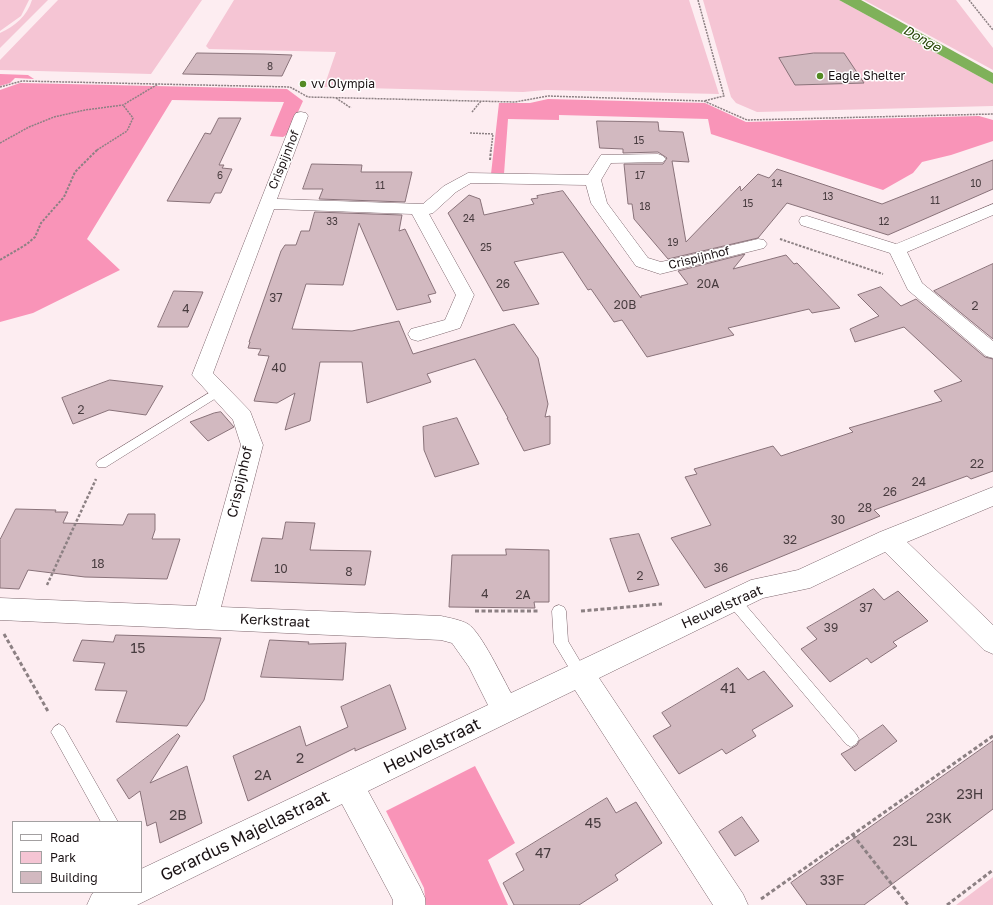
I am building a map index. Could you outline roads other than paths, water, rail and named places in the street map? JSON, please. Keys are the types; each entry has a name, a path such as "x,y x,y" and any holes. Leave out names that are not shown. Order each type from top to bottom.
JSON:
{"street":[{"name":"Crispijnhof","path":"205,618 252,445 242,417 202,375 266,204 301,116"},
{"path":"593,180 606,158 658,159"},
{"name":"Crispijnhof","path":"266,204 427,209 450,189 468,178 593,180 599,203 642,262 660,268 758,244"},
{"path":"418,209 465,295 453,324 418,334"},
{"path":"807,220 897,250 993,209"},
{"path":"897,250 914,286 993,351"},
{"name":"Heuvelstraat","path":"349,786 733,600 760,588 801,580 888,539 993,496"},
{"path":"888,539 993,642"},
{"name":"Kerkstraat","path":"0,608 35,611 441,628 460,634 478,658 505,710"},
{"path":"580,673 745,903"},
{"path":"349,786 409,898 409,905"},
{"name":"Gerardus Majellastraat","path":"142,886 349,786"}],"lane":[{"path":"102,464 217,392"},
{"path":"733,600 851,739"},
{"path":"559,611 561,643 580,673"},
{"path":"59,732 109,821"}],"water":[{"name":"Donge","path":"839,0 861,0 993,73 993,84"}],"place":[{"name":"Eagle Shelter","path":"820,76"},
{"name":"vv Olympia","path":"303,84"}]}
